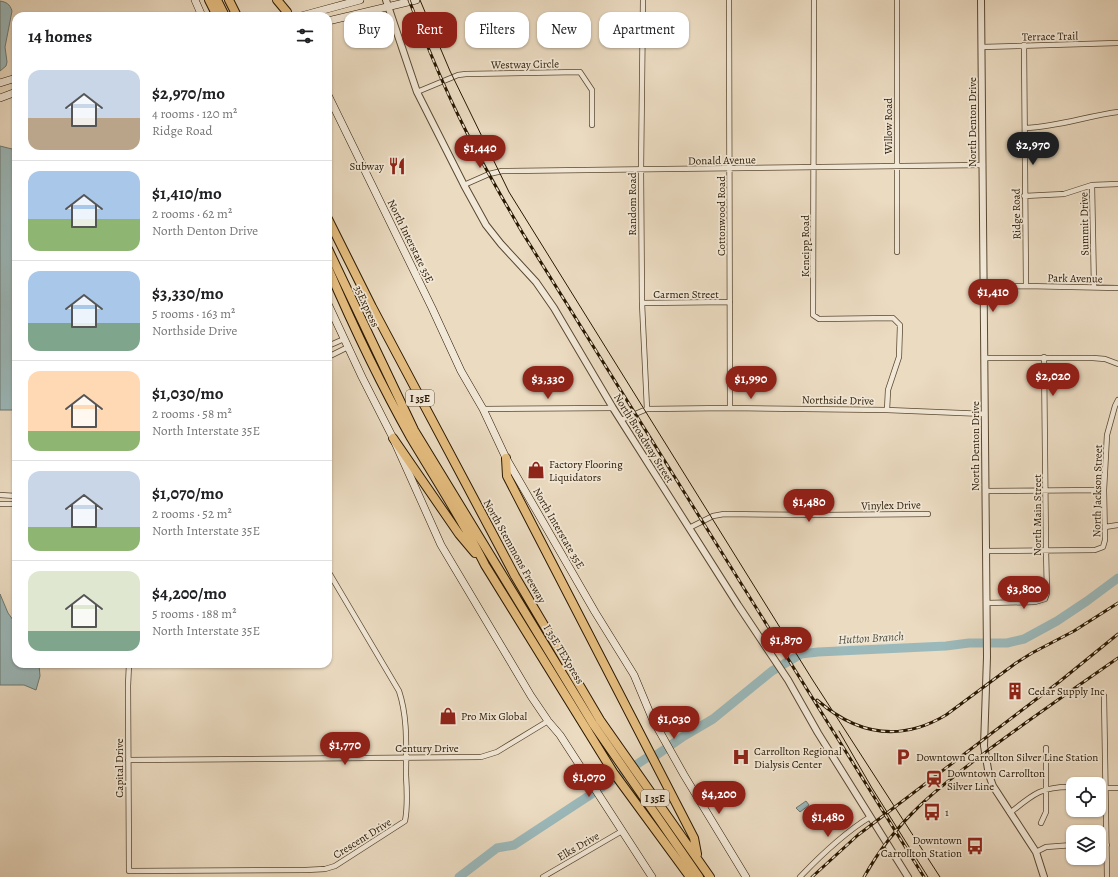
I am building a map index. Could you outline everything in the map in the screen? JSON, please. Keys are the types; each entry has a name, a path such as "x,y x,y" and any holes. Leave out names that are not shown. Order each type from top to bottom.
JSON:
{"highway":[{"path":"209,0 215,12"},
{"path":"217,0 223,12"},
{"path":"229,0 235,12"},
{"path":"277,0 286,12"},
{"name":"North Stemmons Freeway","path":"332,227 372,307 593,723 613,772 690,877"},
{"name":"35Express","path":"332,257 386,372"},
{"name":"North Stemmons Freeway","path":"332,277 348,315 411,437 472,540 485,565 593,723 697,857 710,877"},
{"name":"I 35E TEXpress","path":"386,372 414,430 593,723 699,877"},
{"path":"393,438 459,534 485,565"},
{"path":"506,458 507,476 694,838 697,857"}],"main road":[{"path":"194,0 200,12"},
{"path":"281,0 287,12"},
{"path":"314,12 360,0"},
{"path":"332,20 387,3 416,0"},
{"path":"0,83 12,79"},
{"path":"0,98 12,94"},
{"name":"North Interstate 35E","path":"332,103 435,314 461,371 483,409 506,458 595,612 634,675 656,726 676,763 746,877"},
{"path":"332,313 393,438 441,545 492,633 548,721 586,774 652,877"}],"street":[{"name":"Random Road","path":"643,0 641,170 642,303 646,409"},
{"name":"Cottonwood Road","path":"729,0 730,408"},
{"name":"Keneipp Road","path":"814,0 813,315 819,320 893,318 900,325 899,357 888,390 887,410"},
{"name":"Willow Road","path":"897,0 897,252"},
{"name":"North Denton Drive","path":"981,0 987,603 985,753 989,775 993,786 1036,852 1044,877"},
{"name":"North Broadway Street","path":"387,3 417,92 486,226 536,282 548,298 613,408 738,605 788,680 818,733 908,877"},
{"name":"Terrace Trail","path":"982,47 1118,43"},
{"name":"Ridge Road","path":"1024,45 1024,196 1026,286"},
{"name":"Westway Circle","path":"417,92 466,74 580,72 592,90 592,125"},
{"path":"1025,128 1041,127 1118,112"},
{"name":"Donald Avenue","path":"464,185 489,174 502,171 983,165"},
{"path":"1024,196 1064,194 1092,185 1118,184"},
{"name":"Summit Drive","path":"1092,185 1094,287"},
{"name":"Park Avenue","path":"984,287 1026,286 1118,288"},
{"name":"Carmen Street","path":"642,303 730,302"},
{"path":"332,344 344,339"},
{"path":"332,355 348,347"},
{"name":"North Main Street","path":"987,603 1035,602 1045,598 1047,593 1044,357"},
{"path":"984,358 1093,358 1105,359 1118,364"},
{"name":"North Jackson Street","path":"1046,550 1095,550 1103,547 1105,540 1104,490 1108,435 1114,406 1118,400"},
{"path":"483,409 613,408"},
{"name":"Northside Drive","path":"621,420 646,409 730,408 887,410 985,414"},
{"path":"986,490 1104,490"},
{"path":"0,495 12,496"},
{"path":"0,504 12,504"},
{"name":"Vinylex Drive","path":"689,528 713,516 724,514 928,514"},
{"path":"1105,527 1118,525"},
{"path":"986,551 1046,550"},
{"name":"Crescent Drive","path":"129,871 306,870 331,868 405,821 407,811 404,712 399,691 332,578"},
{"name":"Capital Drive","path":"129,668 129,871"},
{"path":"1104,696 1106,777"},
{"name":"Century Drive","path":"128,760 481,757 497,752 548,721"},
{"path":"1041,823 1046,812 1046,748"},
{"path":"1010,813 1035,794 1047,788 1066,786"},
{"path":"1106,788 1118,788"},
{"path":"800,877 834,845 870,817"},
{"name":"Elks Drive","path":"543,877 622,831"},
{"path":"1106,845 1107,877"},
{"path":"1036,852 1046,847 1066,846"}],"water":[{"path":"0,1 8,4 12,11 5,47 7,62 6,66 0,71"},
{"path":"0,146 12,149 12,410 0,410"},
{"path":"0,594 12,618 12,668 39,668 40,676 36,690 24,685 0,685"},
{"path":"806,801 809,805 800,812 796,808"}],"waterway":[{"name":"Hutton Branch","path":"459,877 497,848 514,845 648,757 655,756 684,736 713,719 772,671 801,654 946,646 969,643 1007,643 1024,639 1057,621 1118,578"}],"tram line":[{"path":"420,0 450,71 509,192 812,679 940,877"},
{"path":"839,731 872,788 928,877"}],"railway":[{"path":"409,0 434,62 469,137 522,232 924,877"},
{"path":"817,700 832,712 847,721 878,731 895,732 929,724 946,715 1016,663 1074,631 1118,603"},
{"path":"812,877 858,835 1059,682 1118,634"},
{"path":"864,877 890,838 920,805 936,791 1007,736 1118,658"}],"place":[{"name":"Subway","path":"397,166"},
{"name":"Factory Flooring Liquidators","path":"536,470"},
{"name":"Cedar Supply Inc","path":"1015,691"},
{"name":"Pro Mix Global","path":"448,716"},
{"name":"Carrollton Regional Dialysis Center","path":"741,757"},
{"name":"Downtown Carrollton Silver Line Station","path":"903,757"},
{"name":"Downtown Carrollton Silver Line","path":"934,779"},
{"name":"1","path":"932,812"},
{"name":"Downtown Carrollton Station","path":"975,846"}]}
